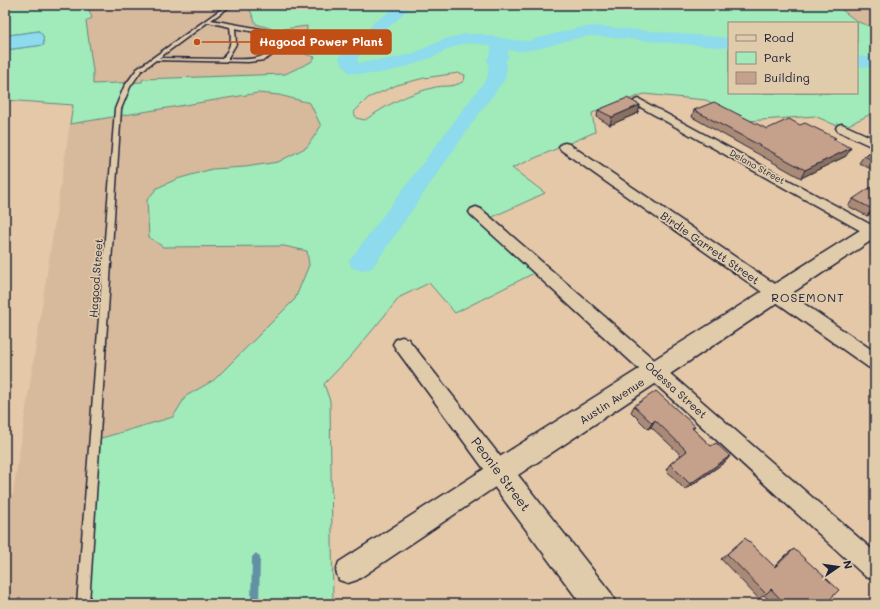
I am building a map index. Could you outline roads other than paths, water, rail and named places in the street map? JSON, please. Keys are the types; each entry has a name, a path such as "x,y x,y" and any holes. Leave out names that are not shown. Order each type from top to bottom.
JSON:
{"street":[{"name":"Delano Street","path":"640,102 874,231"},
{"path":"842,128 875,144"},
{"name":"Birdie Garrett Street","path":"564,147 875,362"},
{"name":"Odessa Street","path":"476,212 875,568"},
{"name":"Austin Avenue","path":"348,571 874,231"},
{"name":"Peonie Street","path":"402,344 600,604"}],"lane":[{"name":"Hagood Street","path":"83,604 118,109 127,87 139,70 230,5"},
{"path":"155,59 254,60 265,58 269,55 267,33 208,21"},
{"path":"224,60 233,48 234,38 232,26"}],"water":[{"path":"39,31 43,36 44,45 5,50 5,34 9,35"}],"waterway":[{"path":"403,5 393,16 379,26 373,38 360,43 354,48 348,59 354,68 382,67 420,56 451,43 465,39 481,39 512,45 528,46 577,33 594,31 728,43"},
{"path":"362,261 468,115 496,79 498,65 496,60 499,58 500,49 498,43"},
{"path":"858,59 875,61"},
{"path":"858,61 875,63"},
{"path":"255,604 256,557"}],"place":[{"name":"Hagood Power Plant","path":"197,42"}],"district":[{"name":"ROSEMONT","path":"808,298"}]}
